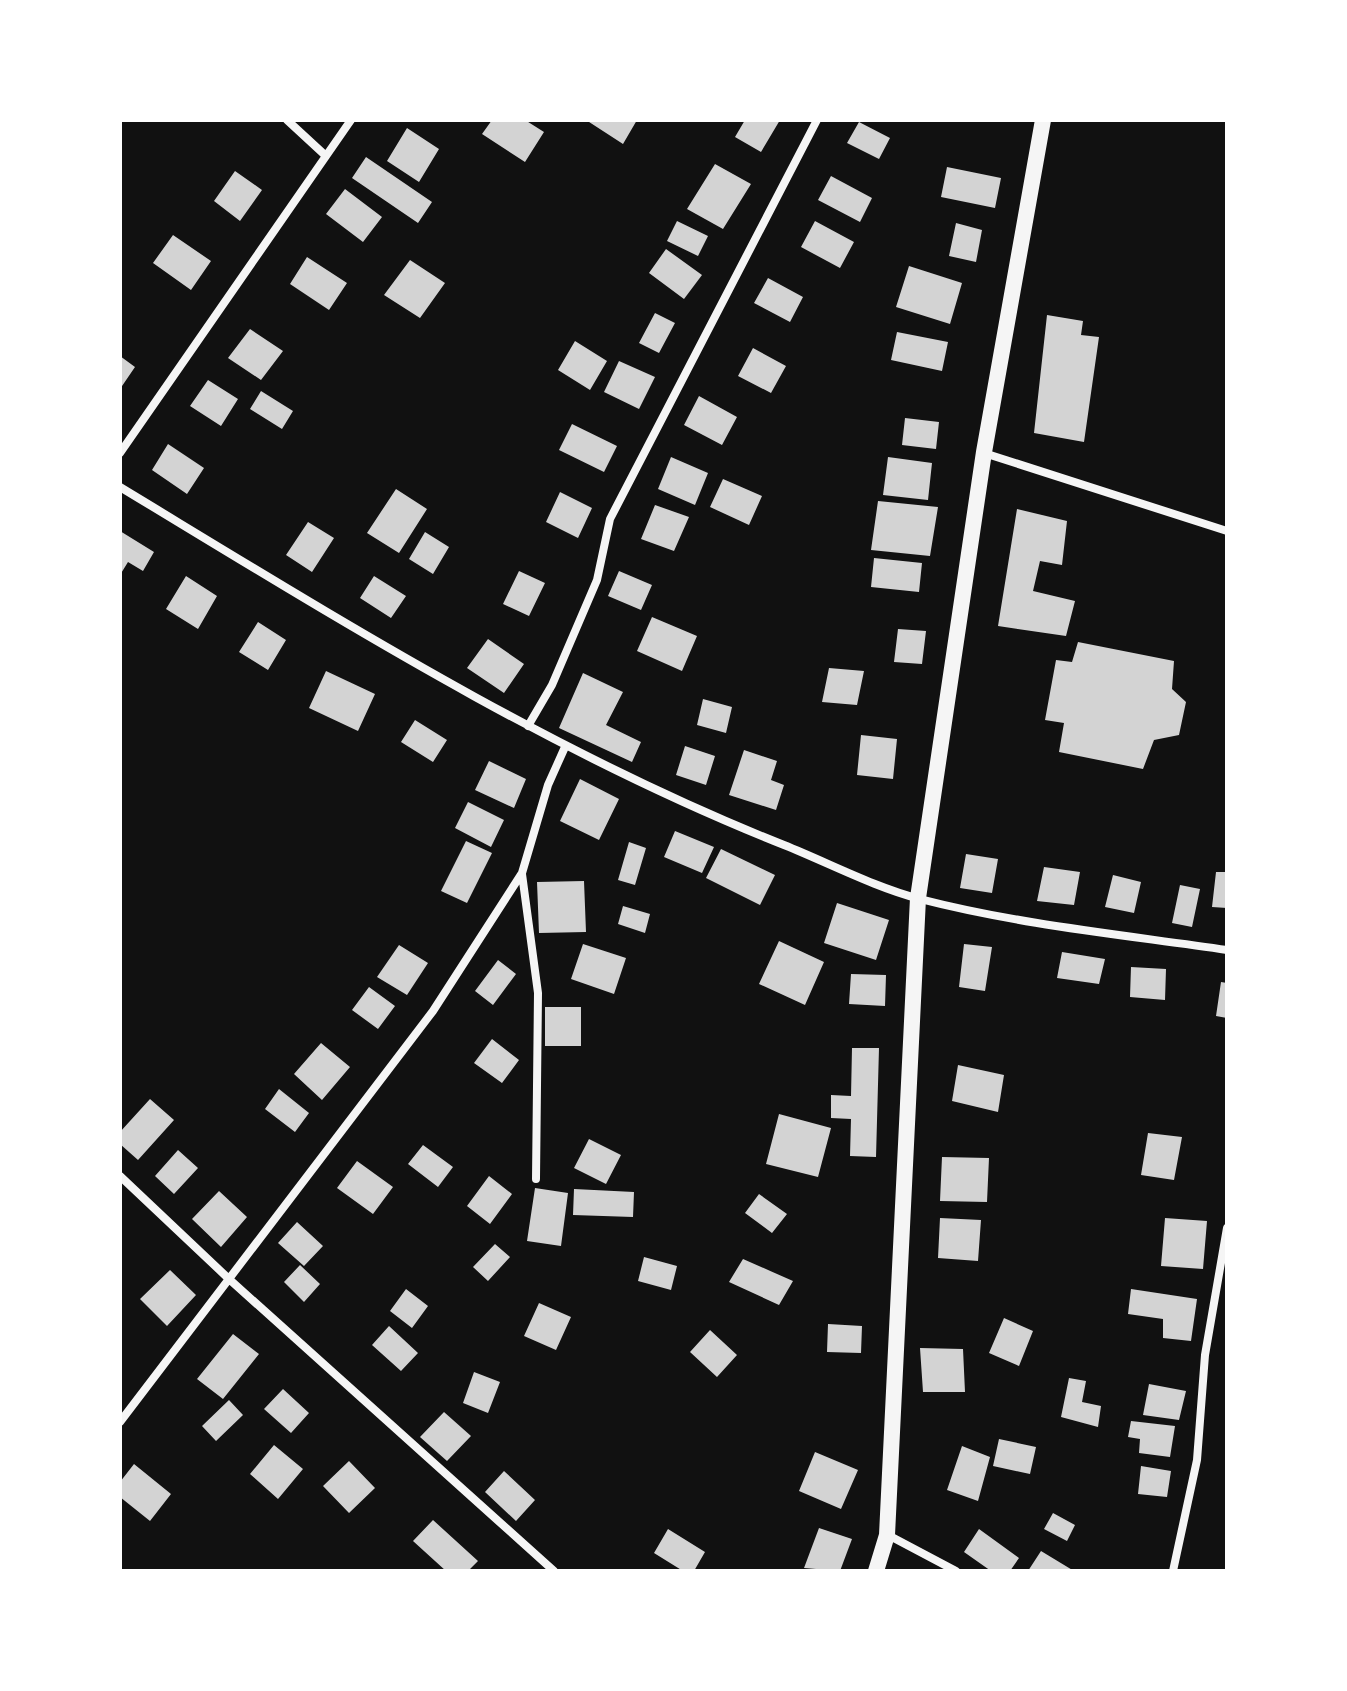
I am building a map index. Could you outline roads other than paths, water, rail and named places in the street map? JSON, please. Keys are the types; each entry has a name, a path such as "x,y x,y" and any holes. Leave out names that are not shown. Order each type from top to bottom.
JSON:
{"main road":[{"path":"876,1571 887,1535 918,898 984,452 1043,120"}],"street":[{"path":"287,120 326,156"},
{"path":"120,453 351,120"},
{"path":"528,726 552,685 597,580 610,519 817,120"},
{"path":"984,452 1227,531"},
{"path":"120,487 345,623 565,747 721,820 918,898 1013,918 1227,950"},
{"path":"120,1422 433,1011 522,873 548,785 565,747"},
{"path":"522,873 538,993 536,1179"},
{"path":"120,1176 229,1279 554,1571"},
{"path":"1173,1571 1197,1460 1205,1355 1227,1228"},
{"path":"887,1535 956,1571"}]}
